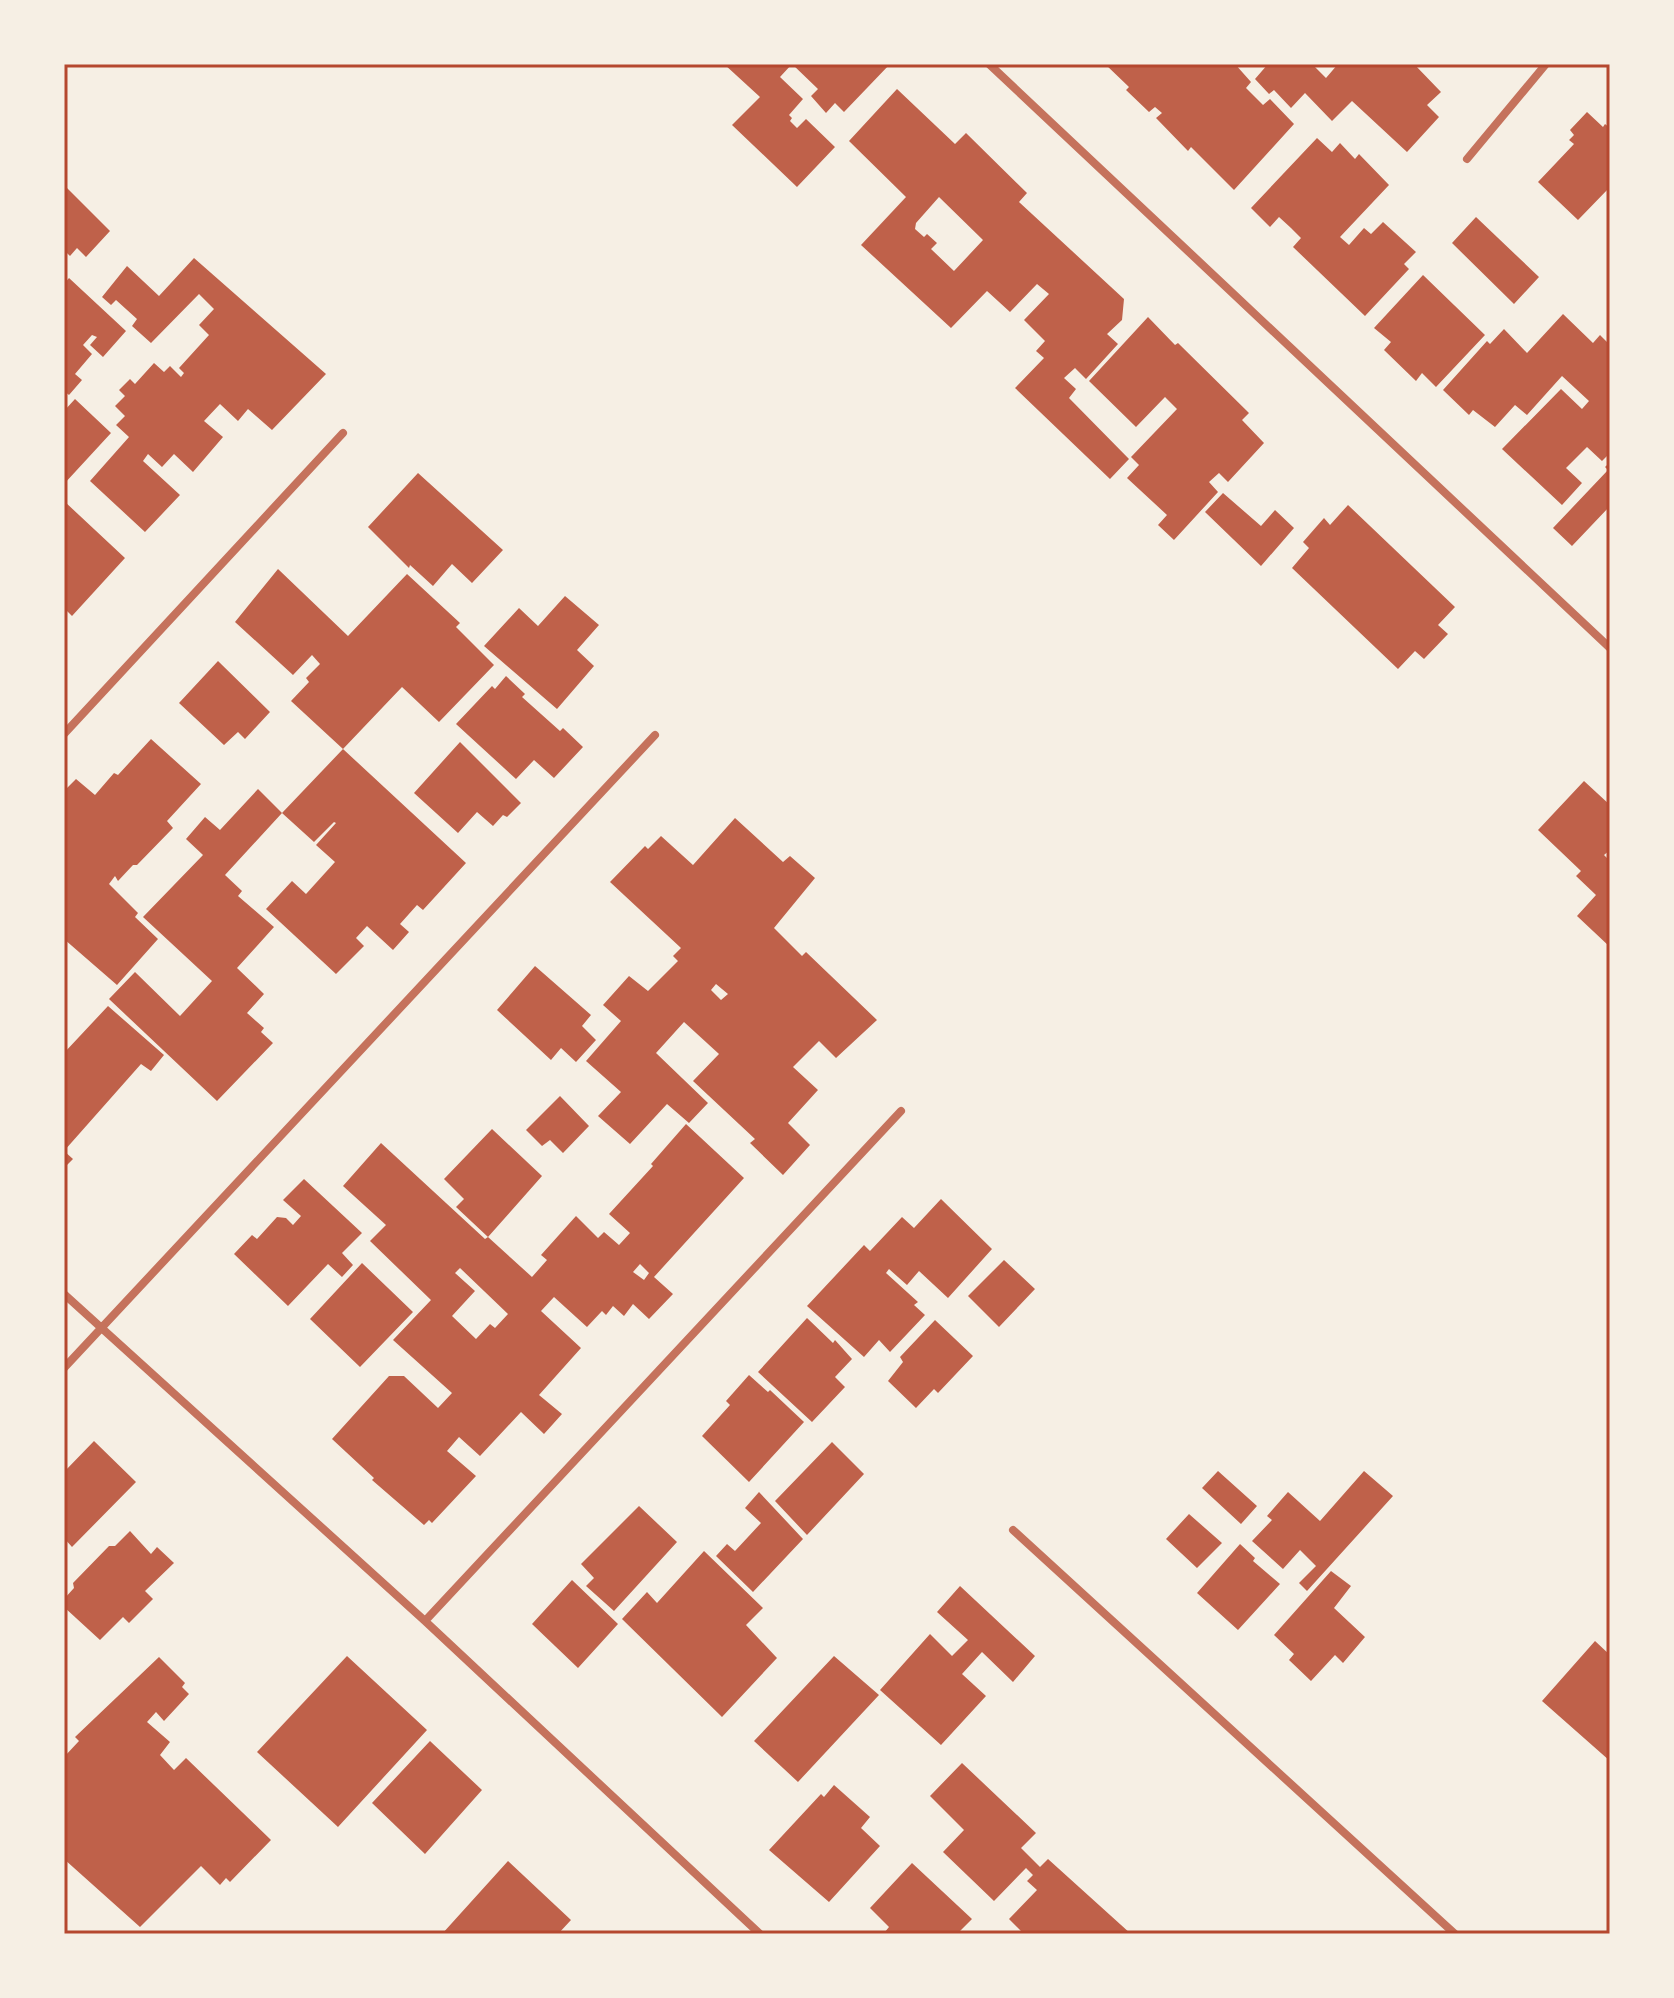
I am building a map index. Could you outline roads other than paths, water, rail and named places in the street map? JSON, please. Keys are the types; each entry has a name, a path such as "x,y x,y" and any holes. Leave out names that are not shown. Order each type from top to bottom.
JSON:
{"street":[{"path":"989,64 1610,648"},
{"path":"1467,159 1546,64"},
{"path":"64,734 343,433"},
{"path":"64,1368 655,735"},
{"path":"425,1621 901,1111"},
{"path":"64,1294 425,1621 760,1934"},
{"path":"1013,1530 1455,1934"}]}
